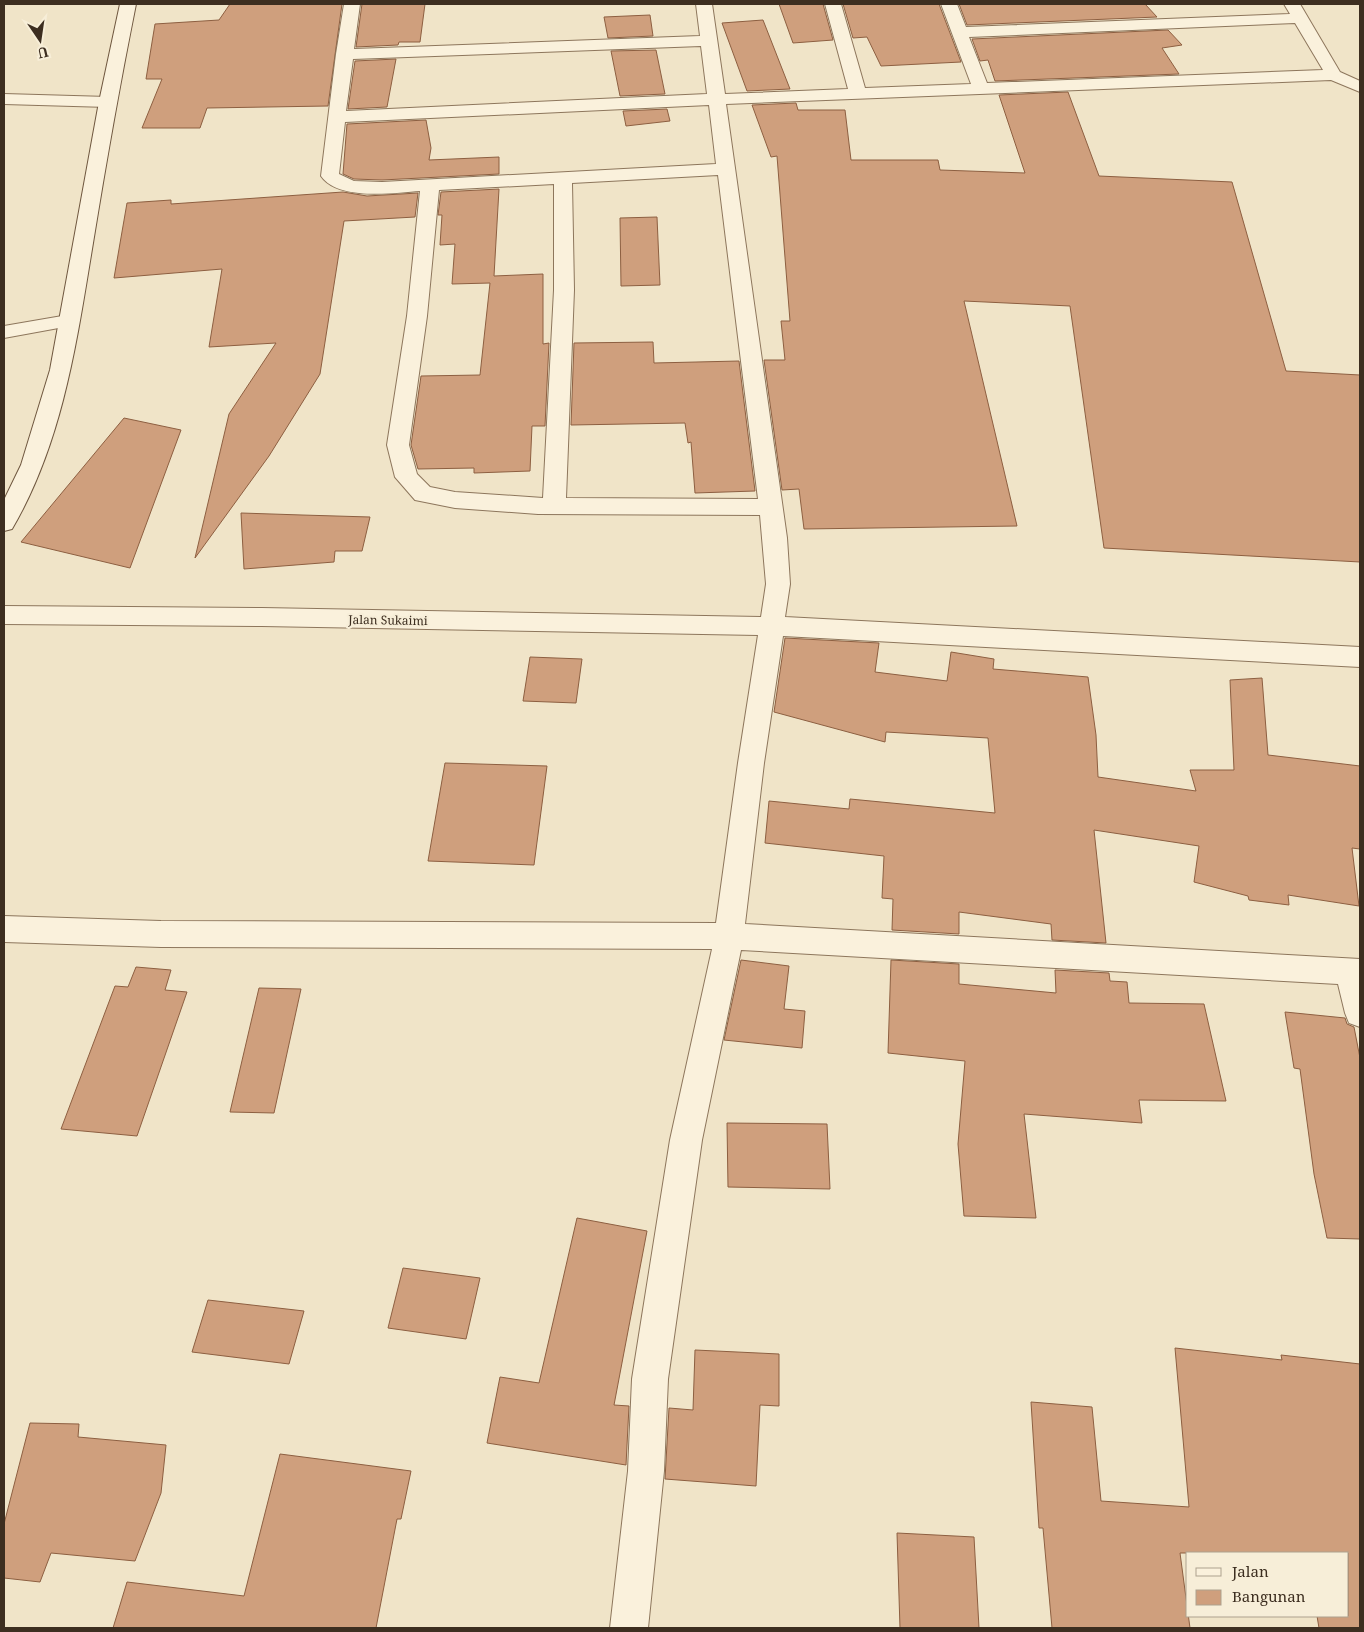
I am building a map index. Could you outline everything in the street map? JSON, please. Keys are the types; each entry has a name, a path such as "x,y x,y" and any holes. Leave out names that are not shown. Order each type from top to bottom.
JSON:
{"street":[{"path":"4,523 32,465 61,370 68,321 108,102 128,4"},
{"path":"352,4 344,54 330,176 336,182 366,187 430,185 726,169"},
{"path":"629,1628 646,1471 650,1379 686,1140 729,936 751,763 778,584 771,507 704,4"},
{"path":"833,4 858,94"},
{"path":"950,4 981,89"},
{"path":"1292,4 1334,75"},
{"path":"960,32 1300,18"},
{"path":"344,54 709,41"},
{"path":"336,117 717,99 1334,75 1360,86"},
{"path":"4,99 108,102"},
{"path":"554,506 564,290 563,177"},
{"path":"430,185 417,316 398,445 406,477 424,494 455,500 554,506 771,507"},
{"path":"4,332 68,321"},
{"name":"Jalan Sukaimi","path":"4,615 262,617 772,626 1360,657"},
{"path":"4,929 161,934 729,936 1355,972 1360,1013"}],"building":[{"path":"230,4 342,4 328,106 207,108 200,128 142,128 162,79 146,79 155,24 219,20"},
{"path":"362,4 425,4 420,42 399,42 398,45 356,47"},
{"path":"779,4 823,4 833,40 793,43"},
{"path":"843,4 939,4 961,62 881,66 867,37 853,38"},
{"path":"959,4 1145,4 1157,17 967,25"},
{"path":"650,15 653,36 608,38 604,17"},
{"path":"763,20 790,89 747,91 722,23"},
{"path":"1168,30 1182,45 1162,48 1179,74 995,81 988,60 980,61 972,39"},
{"path":"656,50 665,94 620,96 611,51"},
{"path":"396,59 387,107 348,109 355,61"},
{"path":"1068,92 1099,176 1232,182 1286,371 1360,375 1360,562 1104,548 1070,306 964,301 1017,526 804,529 799,489 782,490 764,360 785,360 781,321 790,321 777,156 771,157 752,105 796,103 798,110 845,110 851,160 938,160 940,170 1025,173 999,95"},
{"path":"667,109 670,121 626,126 623,111"},
{"path":"426,120 431,148 429,160 499,157 499,174 382,180 354,179 343,174 347,124"},
{"path":"499,189 494,276 543,274 543,344 549,343 545,426 532,426 530,471 474,473 474,468 418,469 411,445 421,376 480,375 490,283 452,284 455,244 440,245 442,215 438,215 441,192"},
{"path":"343,192 367,196 418,193 415,217 344,221 320,374 269,456 195,558 229,414 276,343 209,347 222,269 114,278 127,203 171,200 171,204"},
{"path":"657,217 660,285 621,286 620,218"},
{"path":"653,342 654,363 739,361 755,491 695,493 691,442 688,443 685,423 571,425 574,343"},
{"path":"124,418 181,430 130,568 21,542"},
{"path":"241,513 370,517 362,551 335,551 334,562 244,569"},
{"path":"785,638 879,643 875,672 947,681 951,652 994,659 993,669 1088,677 1096,735 1098,777 1196,791 1190,770 1234,770 1230,680 1262,678 1268,755 1360,766 1360,849 1352,848 1359,906 1288,895 1289,905 1249,900 1248,896 1194,882 1199,846 1094,830 1106,943 1052,940 1051,924 959,912 959,934 892,930 893,899 882,898 884,856 765,843 769,801 849,809 850,799 995,813 988,738 886,732 885,742 774,712"},
{"path":"530,657 582,659 576,703 523,701"},
{"path":"445,763 547,766 534,865 428,861"},
{"path":"741,960 789,966 784,1009 805,1011 802,1048 724,1040"},
{"path":"891,960 959,964 959,984 1056,993 1055,970 1109,973 1110,981 1127,982 1129,1003 1204,1004 1226,1101 1139,1100 1142,1123 1024,1114 1036,1218 964,1216 958,1144 965,1061 888,1053"},
{"path":"136,967 171,970 165,990 187,992 137,1136 61,1129 115,986 128,987"},
{"path":"259,988 301,989 274,1113 230,1112"},
{"path":"1285,1012 1345,1018 1347,1024 1354,1027 1360,1058 1360,1239 1327,1238 1314,1174 1300,1069 1294,1068"},
{"path":"727,1123 827,1124 830,1189 728,1187"},
{"path":"577,1218 647,1231 614,1405 629,1406 626,1465 487,1443 500,1377 539,1383"},
{"path":"403,1268 480,1278 466,1339 388,1328"},
{"path":"208,1300 304,1311 289,1364 192,1352"},
{"path":"1175,1348 1282,1360 1281,1355 1360,1364 1360,1628 1319,1628 1317,1617 1349,1617 1349,1552 1186,1552 1180,1553 1186,1598 1186,1617 1189,1617 1190,1628 1052,1628 1043,1528 1039,1528 1031,1402 1092,1407 1101,1501 1189,1507"},
{"path":"695,1350 779,1354 779,1406 760,1405 756,1486 665,1479 669,1408 693,1410"},
{"path":"30,1423 79,1424 78,1437 166,1445 161,1493 135,1561 51,1553 40,1582 4,1578 4,1524"},
{"path":"280,1454 411,1471 401,1519 397,1519 376,1628 113,1628 127,1582 244,1596"},
{"path":"897,1533 974,1537 979,1628 900,1628"}]}
